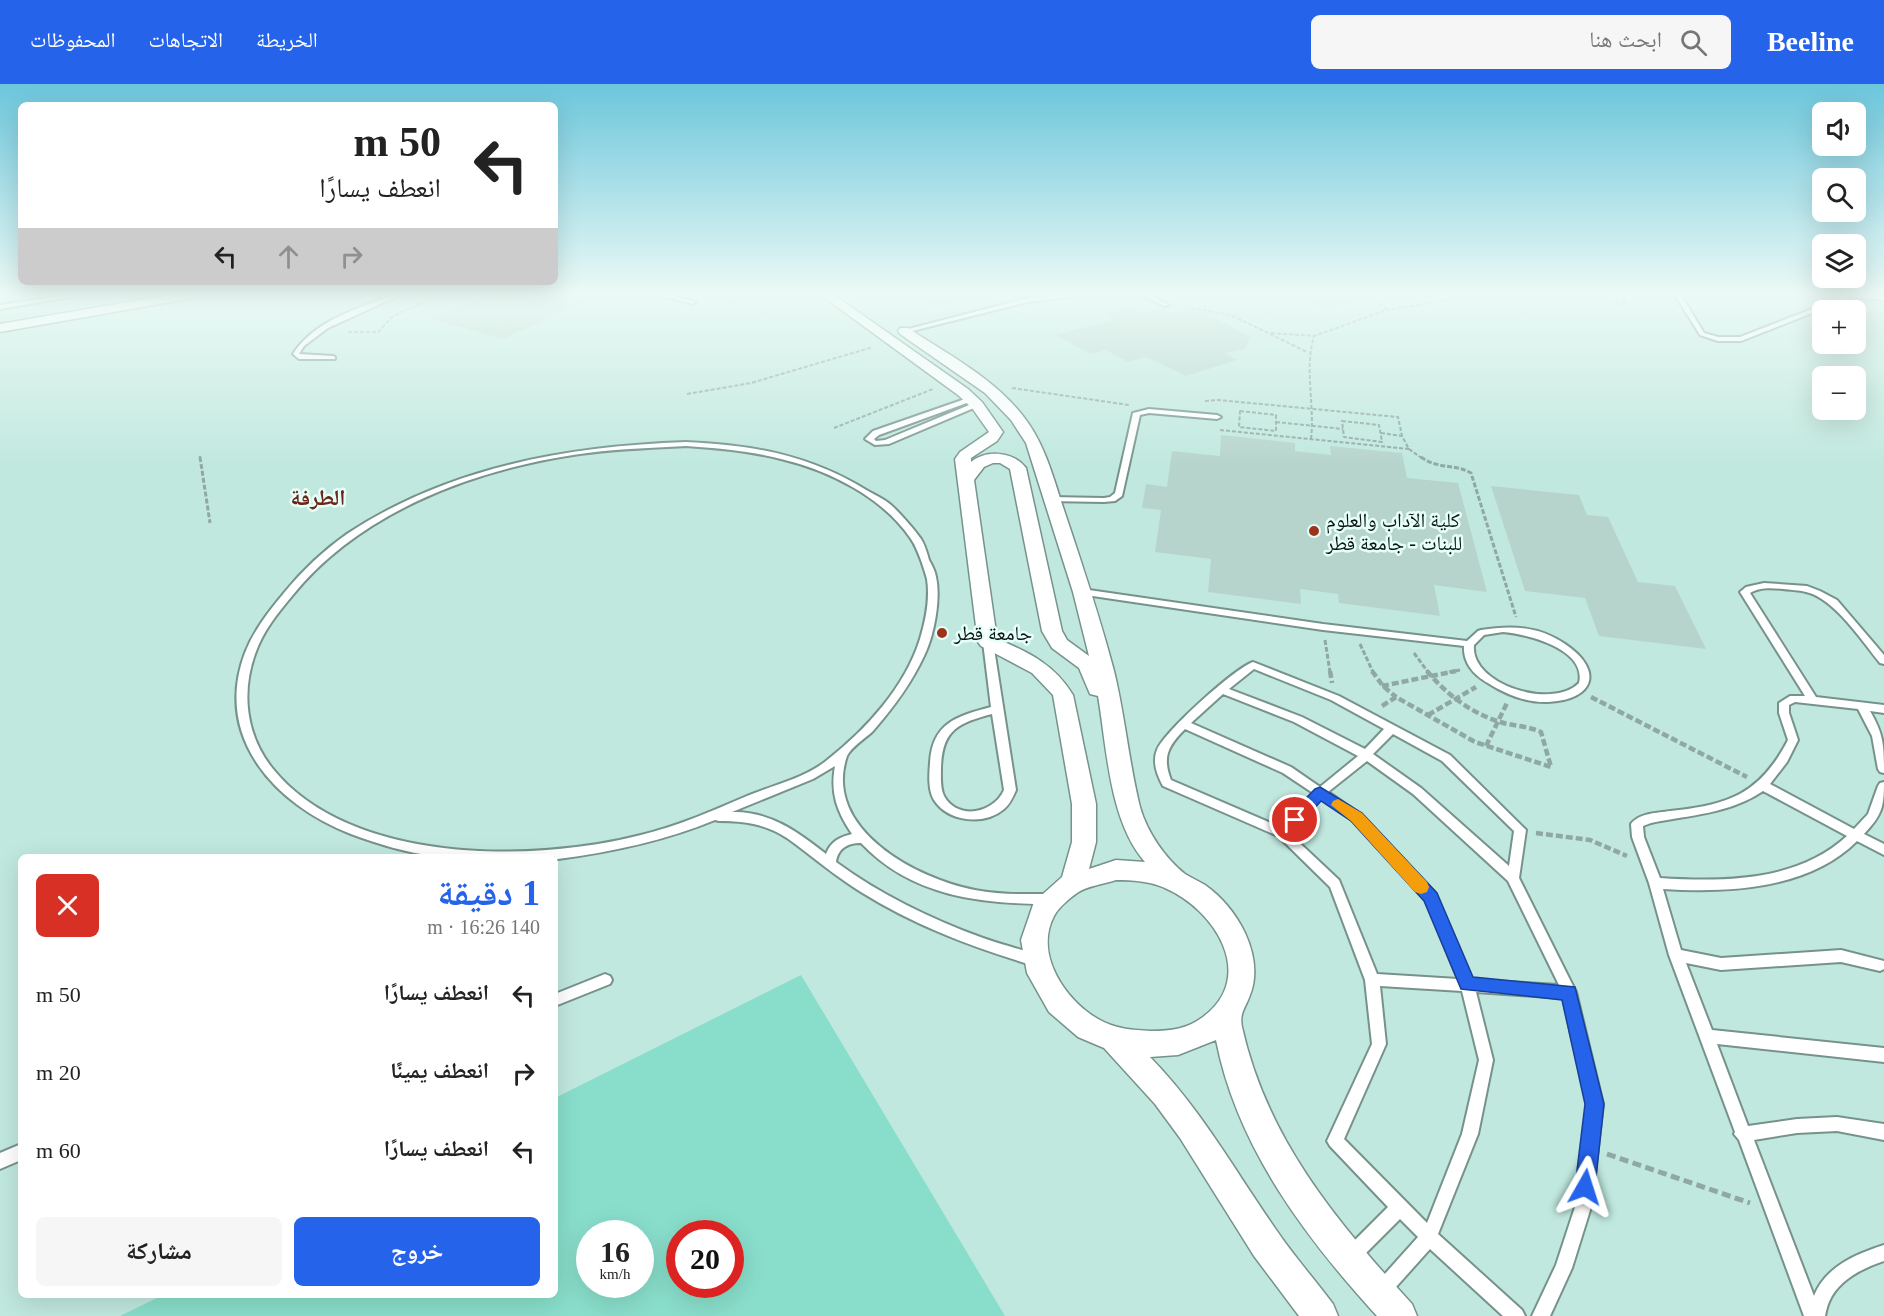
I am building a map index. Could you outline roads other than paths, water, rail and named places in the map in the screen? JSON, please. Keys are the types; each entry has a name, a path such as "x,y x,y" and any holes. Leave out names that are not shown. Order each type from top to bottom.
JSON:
{"street":[{"path":"911,352 950,383 975,396 990,390 1025,427 1034,443 1050,499 1082,592 1113,711 1129,810 1146,847 1177,882"},
{"path":"913,355 923,352"},
{"path":"934,352 975,396 996,432 963,458 988,642 1039,667 1057,685 1063,695 1084,804 1083,842 1073,882"},
{"path":"966,480 977,464 987,460 1000,459 1016,465 1022,483 1052,631 1059,644 1088,664 1099,695 1113,711"},
{"path":"1123,870 1147,872 1177,882 1216,909 1226,921 1239,948 1242,976 1239,990 1225,1015 1201,1034 1168,1044 1150,1045 1113,1039 1081,1024 1067,1013 1046,988 1035,960 1035,933 1044,909 1052,899 1073,882 1101,873 1123,870"},
{"path":"1225,1015 1236,1070 1258,1125 1305,1200 1349,1258 1389,1305"},
{"path":"1113,1039 1146,1072 1191,1126 1266,1244 1321,1316"}],"lane":[{"path":"296,352 299,357 333,358"},
{"path":"975,396 886,442 875,443 869,439 876,433 975,396"},
{"path":"1050,499 1104,500 1119,494 1137,412 1217,417"},
{"path":"495,854 430,850 360,832 330,820 305,805 278,782 254,750 246,729 242,708 242,687 253,645 277,605 293,586 331,552 383,517 450,485 530,460 609,447 686,444 757,451 822,469 875,497 890,509 914,536 929,567 934,602 932,621 919,661 892,702 844,751 820,770 805,778 710,818 638,840 595,849 525,854"},
{"path":"1813,701 1744,592 1748,588 1757,586 1808,590 1823,595 1834,602 1884,661"},
{"path":"1082,592 1323,627 1469,644 1481,633 1491,630 1520,630 1556,642 1576,657 1586,674 1585,682 1579,692 1551,699 1513,692 1489,680 1475,667 1470,659 1469,644"},
{"path":"988,642 1010,790 1004,804 987,814 965,815 955,812 946,806 937,791 938,743 953,724 997,709"},
{"path":"1513,878 1520,830 1446,758 1335,698 1253,665 1237,676 1183,724 1162,749 1160,770 1167,783 1282,833 1335,884 1372,980 1380,1044 1335,1141 1429,1237 1516,1316"},
{"path":"1222,690 1262,703 1365,756 1416,790 1513,878 1569,992 1595,1104 1583,1207 1564,1268 1541,1316"},
{"path":"1815,1316 1742,1134 1676,955 1655,883 1638,837 1637,824 1646,818 1734,803 1762,785 1784,760 1793,740 1784,713 1784,703 1794,698 1884,709"},
{"path":"1862,707 1874,724 1879,738 1884,769"},
{"path":"1183,724 1287,770 1356,817 1431,897 1467,984 1486,1060 1470,1134 1429,1237 1389,1305"},
{"path":"1282,833 1320,793 1365,756 1391,729"},
{"path":"844,751 837,776 840,802 845,814 864,838 900,868 922,880 947,889 1000,899 1052,899"},
{"path":"1762,785 1884,850"},
{"path":"1655,883 1715,885 1776,878 1814,866 1843,849 1872,819 1884,786"},
{"path":"710,818 739,817 771,823 801,839 830,864 888,902 922,919 996,949 1035,960"},
{"path":"830,864 830,856 839,844 855,838 864,838"},
{"path":"1676,955 1721,964 1841,956 1883,966"},
{"path":"558,999 605,980"},
{"path":"1372,980 1569,992"},
{"path":"1707,1036 1884,1055"},
{"path":"1742,1134 1797,1126 1837,1124 1884,1132"},
{"path":"0,1161 18,1153"},
{"path":"1349,1258 1400,1207"},
{"path":"1815,1316 1823,1293 1841,1273 1862,1260 1884,1253"}],"place":[{"name":"كلية الآداب والعلوم للبنات - جامعة قطر","path":"1314,531"},
{"name":"جامعة قطر","path":"942,633"}],"district":[{"name":"الطرفة","path":"318,497"}]}
